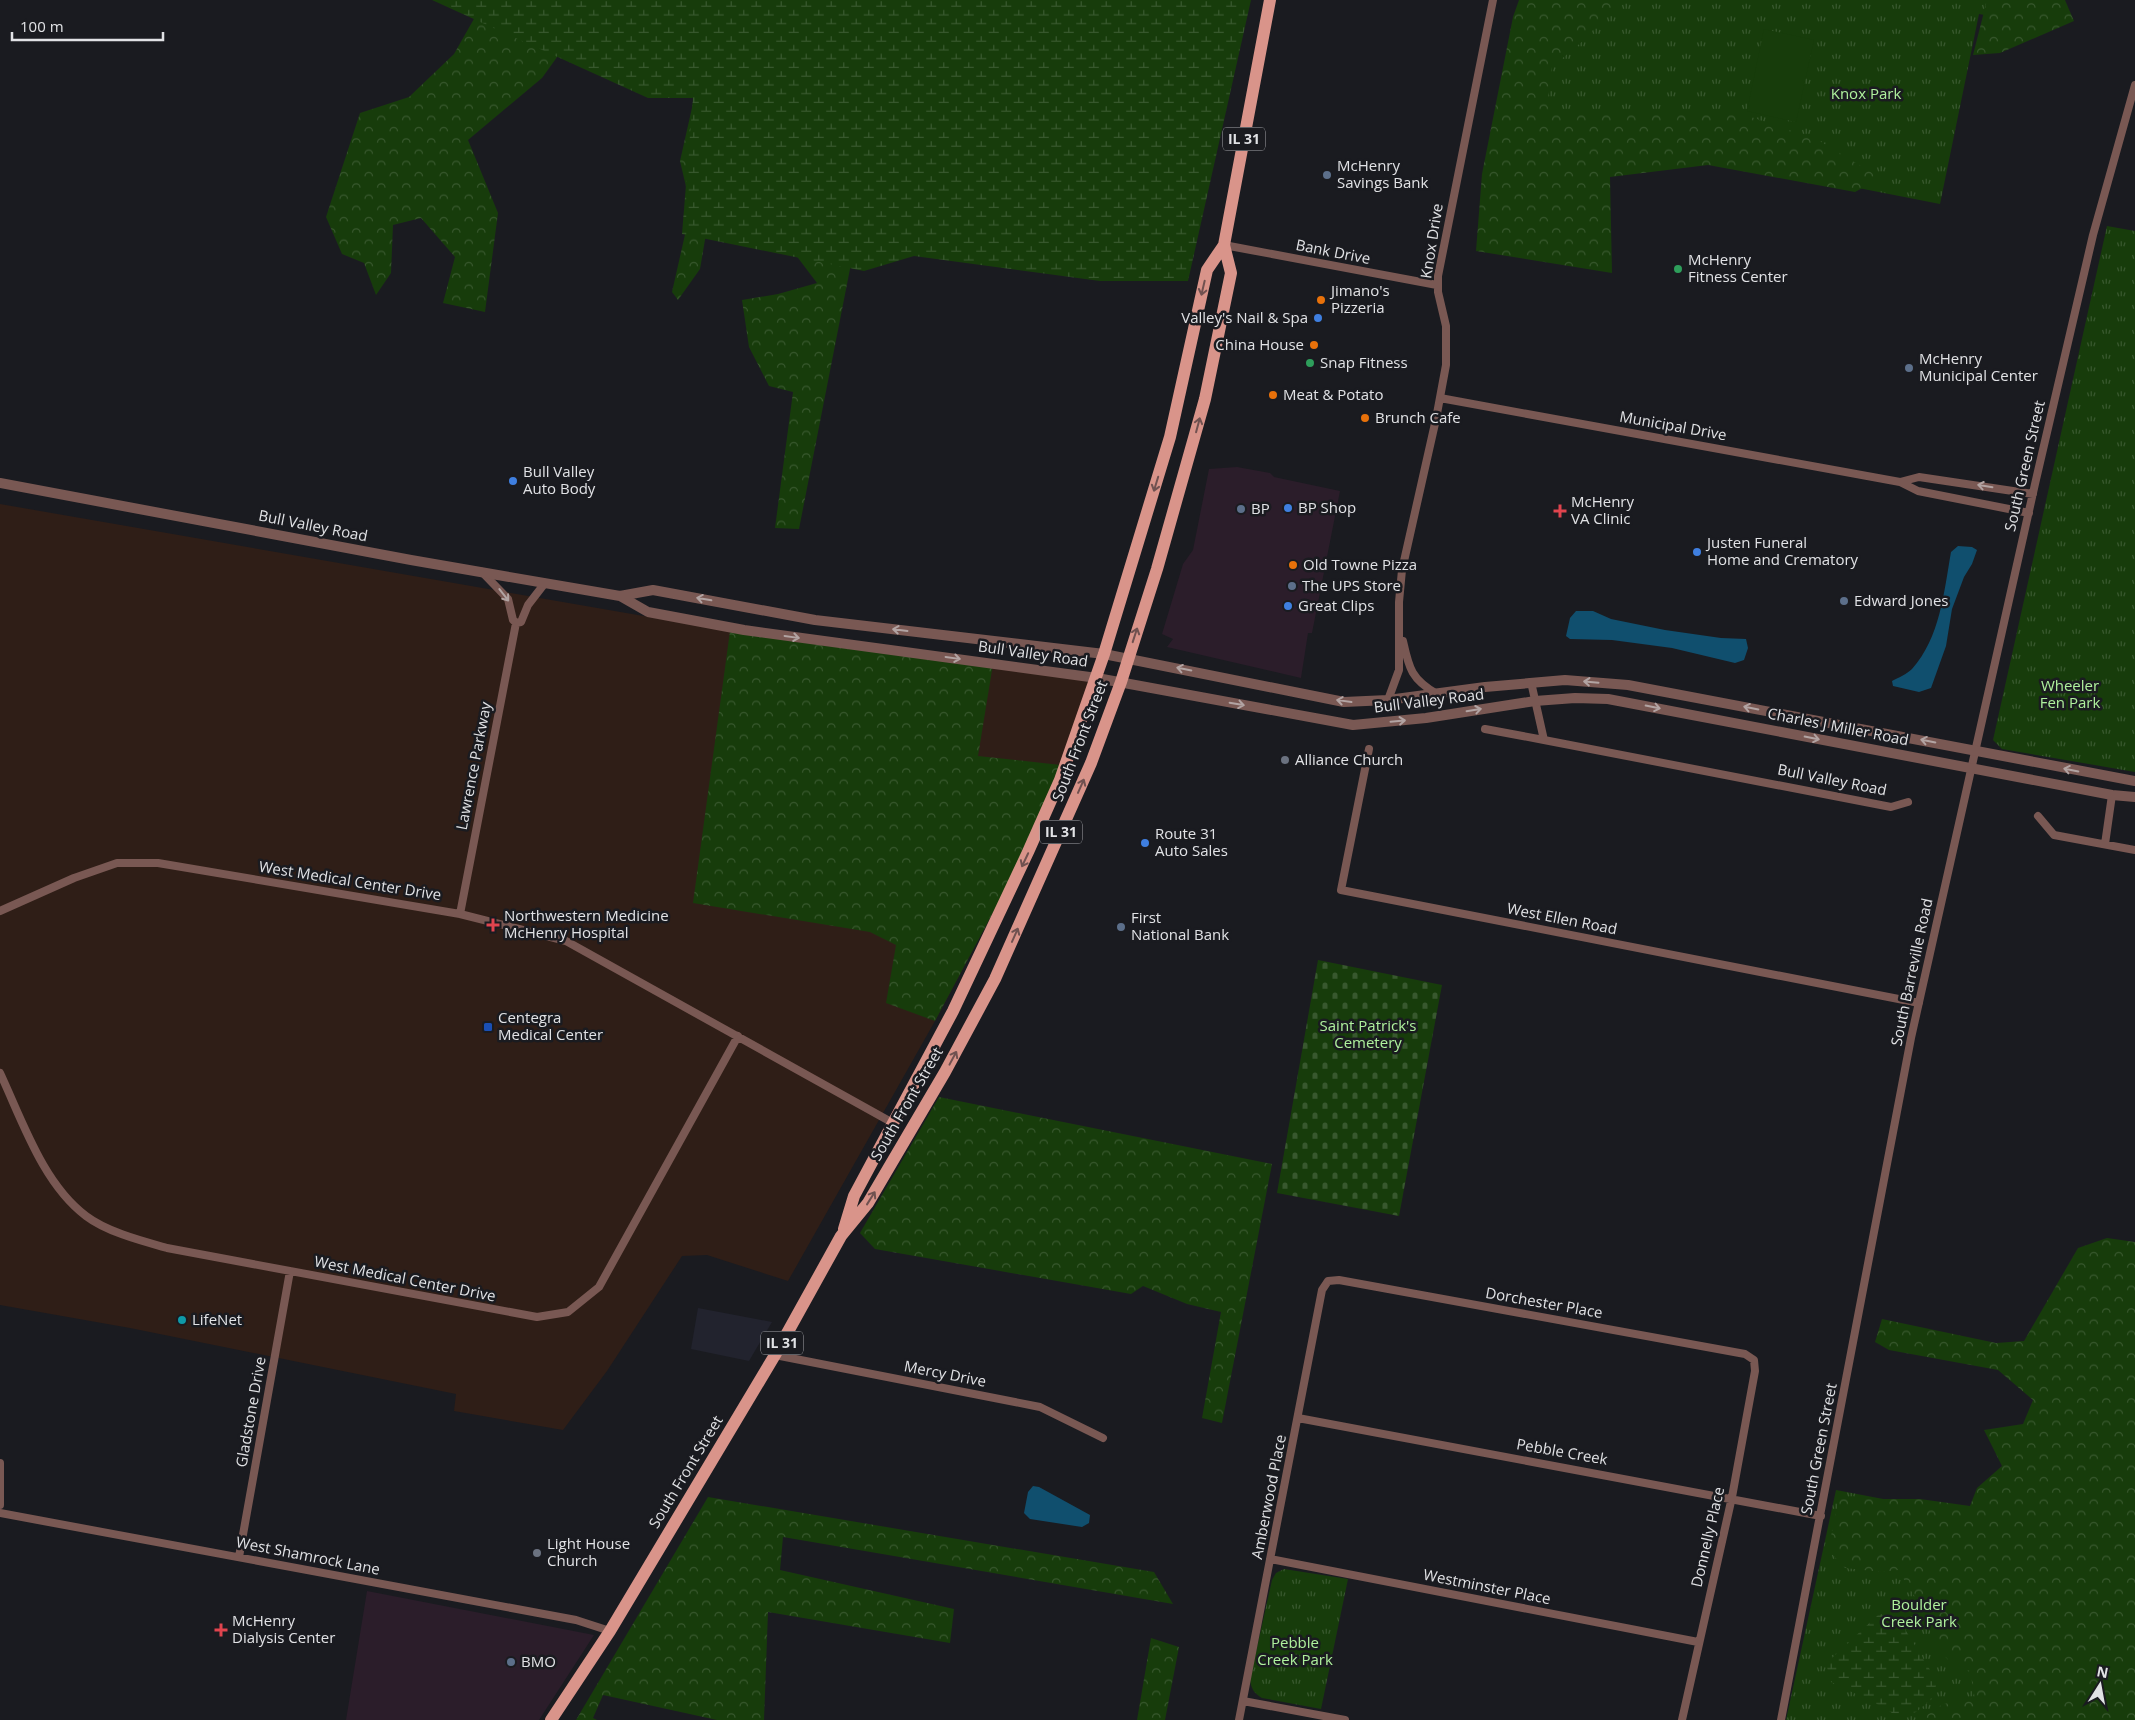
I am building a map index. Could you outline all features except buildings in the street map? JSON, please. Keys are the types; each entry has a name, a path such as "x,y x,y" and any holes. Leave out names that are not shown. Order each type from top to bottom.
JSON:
{"main road":[{"name":"South Front Street","path":"841,1236 854,1196 953,1010 1028,852 1060,780 1097,678 1170,437 1207,270 1224,245 1270,0"},
{"name":"South Front Street","path":"552,1720 610,1631 775,1355 841,1236 868,1203 945,1072 995,980 1091,762 1121,682 1172,516 1205,399 1231,274 1224,245"}],"street":[{"name":"Knox Drive","path":"1388,700 1398,676 1400,635 1398,602 1402,570 1446,365 1447,340 1445,319 1437,285 1446,228 1493,0"},
{"name":"South Green Street","path":"1972,768 2028,513 2093,235 2131,115 2135,85"},
{"name":"Bank Drive","path":"1224,245 1437,285"},
{"name":"Municipal Drive","path":"1440,398 1900,482 1918,491 2028,513"},
{"name":"Municipal Drive","path":"1900,482 1919,477 2033,494"},
{"name":"Bull Valley Road","path":"0,483 620,596 648,612 744,630 1097,678 1353,725 1426,718 1535,701"},
{"name":"Lawrence Parkway","path":"460,914 516,623 513,620 508,599 482,572"},
{"name":"Lawrence Parkway","path":"516,623 521,622 528,605 545,583"},
{"name":"Bull Valley Road","path":"620,596 653,590 815,620 1104,654 1344,702 1388,700 1531,682 1565,680 1628,685 1976,751"},
{"name":"Knox Drive","path":"1400,635 1411,672 1422,684 1437,694"},
{"path":"1531,682 1544,740"},
{"name":"Charles J Miller Road","path":"1535,701 1575,698 1608,699 2135,797"},
{"name":"Bull Valley Road","path":"1485,728 1890,807 1908,802"},
{"name":"West Ellen Road","path":"1369,749 1341,890 1919,1003"},
{"path":"1976,751 2135,781"},
{"name":"South Barreville Road","path":"1884,1184 1919,1003 1972,768"},
{"path":"2105,844 2112,794"},
{"path":"2038,816 2054,834 2135,850"},
{"name":"West Medical Center Drive","path":"0,912 74,878 117,863 158,863 460,914 566,941 893,1123"},
{"name":"West Medical Center Drive","path":"0,1073 53,1182 86,1216 127,1236 167,1248 537,1317 568,1312 599,1287 738,1036"},
{"name":"South Green Street","path":"1781,1720 1884,1184"},
{"name":"Gladstone Drive","path":"239,1557 290,1271"},
{"name":"Dorchester Place","path":"1328,1281 1339,1280 1745,1354 1754,1360"},
{"name":"Amberwood Place","path":"1239,1720 1322,1290 1328,1281"},
{"name":"Mercy Drive","path":"775,1355 1040,1407 1103,1438"},
{"name":"Donnelly Place","path":"1682,1720 1698,1642 1732,1498 1755,1370 1754,1360"},
{"name":"Pebble Creek","path":"1298,1418 1821,1516"},
{"path":"0,1463 0,1505"},
{"name":"West Shamrock Lane","path":"0,1513 576,1620 610,1631"},
{"name":"Westminster Place","path":"1270,1559 1698,1642"},
{"path":"1242,1701 1345,1720"}],"shaded area":[{"path":"1237,467 1270,473 1274,477 1340,491 1312,633 1308,633 1301,678 1167,647 1173,639 1162,634 1183,564 1193,550 1209,469"},
{"name":"Northwestern Medicine McHenry Hospital","path":"0,504 730,631 1095,681 1037,830 935,1021 788,1281 707,1255 682,1256 607,1371 563,1430 454,1411 456,1394 130,1328 0,1305"},
{"path":"698,1308 772,1322 749,1361 691,1349"},
{"path":"367,1591 594,1635 539,1720 346,1720"}],"green space":[{"path":"432,0 1251,0 1188,281 1100,281 914,256 864,271 682,234 693,98 648,98"},
{"path":"1519,0 1620,0 1584,40 1552,67 1547,106 1581,114 1734,111 1818,140 1881,178 1855,192 1708,165 1610,177 1612,273 1476,251 1482,174 1513,17"},
{"name":"Knox Park","path":"1527,0 2055,0 2051,27 1979,14 1940,204 1501,118"},
{"path":"1987,0 2065,0 2074,21 2000,53 1973,55"},
{"path":"479,10 578,28 542,78 468,140 498,213 485,312 443,303 455,257 421,218 393,225 391,273 376,295 364,263 342,254 326,217 360,113 409,97 454,54"},
{"path":"1764,29 1814,40 1796,122 1747,111"},
{"path":"696,90 879,121 799,529 775,528 793,392 769,386 749,347 742,300 778,294 817,283 764,213 713,193 700,269 678,300 672,292 691,208 680,161"},
{"name":"Wheeler Fen Park","path":"2107,226 2135,231 2135,772 2002,749 1993,740"},
{"path":"730,631 993,664 978,756 1061,765 1037,830 935,1021 886,1003 896,945 870,932 693,903"},
{"name":"Saint Patrick's Cemetery","path":"1318,960 1442,985 1399,1216 1277,1193"},
{"path":"939,1097 1272,1164 1222,1423 1202,1418 1221,1312 1187,1304 1143,1286 1131,1294 875,1249 860,1233"},
{"path":"2107,1238 2135,1242 2135,1720 1920,1720 1943,1704 1975,1699 1970,1671 1954,1666 1937,1648 1917,1600 1898,1570 1882,1572 1845,1568 1828,1550 1839,1499 1920,1499 1970,1506 1977,1488 2002,1466 1984,1430 2023,1424 2033,1400 1998,1370 1889,1350 1875,1342 1882,1319 1996,1343 2024,1341 2078,1248"},
{"name":"Boulder Creek Park","path":"1836,1490 2135,1547 2135,1720 1786,1720"},
{"path":"708,1497 1154,1572 1173,1604 783,1537 780,1570 954,1609 950,1643 768,1612 764,1720 717,1720 603,1695 593,1718 597,1720 576,1720"},
{"name":"Pebble Creek Park","path":"1284,1569 1348,1579 1321,1709 1262,1698 1251,1685 1250,1679 1272,1580 1276,1573"},
{"path":"1892,1612 1905,1619 1906,1631 1937,1681 1933,1698 1916,1712 1898,1717 1883,1707 1831,1682 1827,1667 1832,1658 1878,1615"},
{"path":"1151,1638 1179,1647 1165,1720 1137,1720"}],"water":[{"path":"1958,546 1972,547 1977,550 1952,609 1946,646 1931,688 1919,692 1893,686 1892,681 1912,669 1929,643 1935,629 1943,598 1951,552"},
{"path":"1576,611 1593,611 1611,619 1665,630 1721,638 1746,639 1748,648 1744,660 1735,663 1672,648 1612,640 1570,639 1566,636 1570,618"},
{"path":"1033,1486 1039,1487 1090,1515 1089,1523 1082,1527 1030,1519 1024,1513 1028,1492"}],"place":[{"name":"McHenry Savings Bank","path":"1327,175"},
{"name":"McHenry Fitness Center","path":"1678,269"},
{"name":"Jimano's Pizzeria","path":"1321,300"},
{"name":"Valley's Nail & Spa","path":"1318,318"},
{"name":"China House","path":"1314,345"},
{"name":"Snap Fitness","path":"1310,363"},
{"name":"McHenry Municipal Center","path":"1909,368"},
{"name":"Meat & Potato","path":"1273,395"},
{"name":"Brunch Cafe","path":"1365,418"},
{"name":"Bull Valley Auto Body","path":"513,481"},
{"name":"BP Shop","path":"1288,508"},
{"name":"BP","path":"1241,509"},
{"name":"McHenry VA Clinic","path":"1560,511"},
{"name":"Justen Funeral Home and Crematory","path":"1697,552"},
{"name":"Old Towne Pizza","path":"1293,565"},
{"name":"The UPS Store","path":"1292,586"},
{"name":"Edward Jones","path":"1844,601"},
{"name":"Great Clips","path":"1288,606"},
{"name":"Alliance Church","path":"1285,760"},
{"name":"Route 31 Auto Sales","path":"1145,843"},
{"name":"Northwestern Medicine McHenry Hospital","path":"493,925"},
{"name":"First National Bank","path":"1121,927"},
{"name":"Centegra Medical Center","path":"488,1027"},
{"name":"LifeNet","path":"182,1320"},
{"name":"Light House Church","path":"537,1553"},
{"name":"McHenry Dialysis Center","path":"221,1630"},
{"name":"BMO","path":"511,1662"}]}
